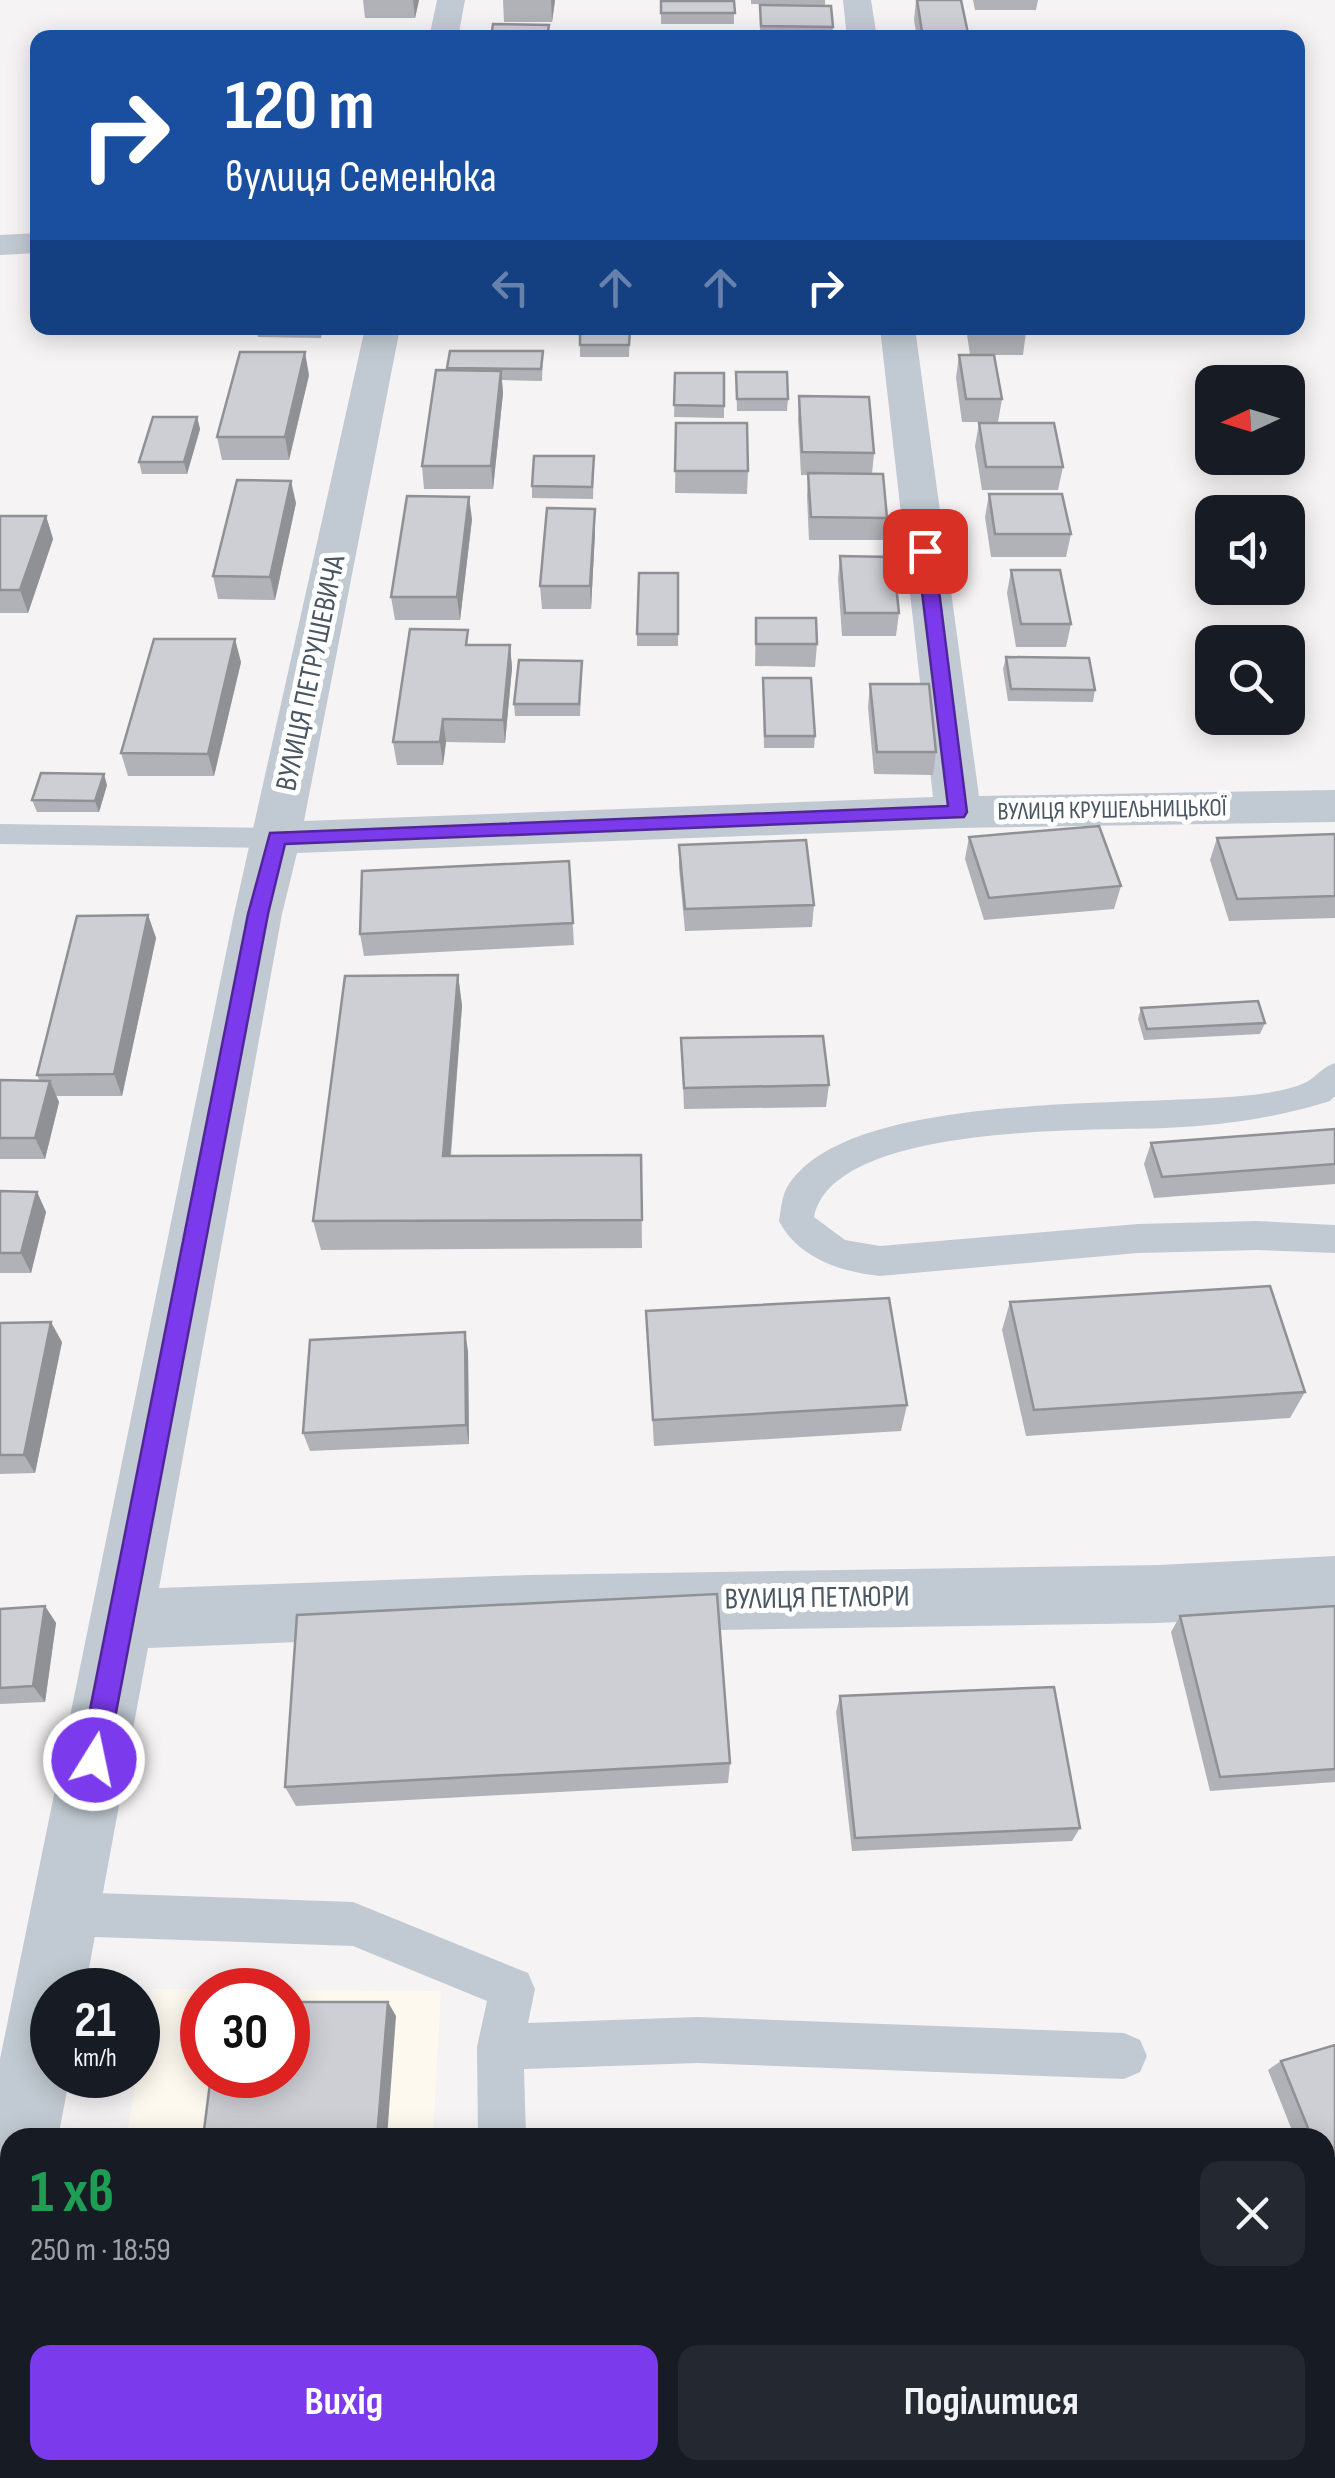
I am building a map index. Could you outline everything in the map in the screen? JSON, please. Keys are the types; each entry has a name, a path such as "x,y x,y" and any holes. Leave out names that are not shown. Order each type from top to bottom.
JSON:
{"street":[{"path":"445,30 452,0"},
{"path":"857,0 861,30"},
{"path":"0,245 30,243"},
{"name":"ВУЛИЦЯ ПЕТРУШЕВИЧА","path":"23,2128 258,914 381,335"},
{"name":"ВУЛИЦЯ КРУШЕЛЬНИЦЬКОЇ","path":"899,335 958,812 1335,806"},
{"path":"277,838 958,812"},
{"name":"ВУЛИЦЯ ПЕТЛЮРИ","path":"119,1618 507,1604 1159,1594 1335,1586"}],"lane":[{"path":"0,834 277,838"},
{"path":"1335,1076 1318,1092 1269,1106 1165,1115 1062,1115 920,1133 869,1146 825,1171 802,1192 796,1221 815,1243 855,1258 895,1262 1018,1247 1159,1239 1335,1239"},
{"path":"66,1914 352,1924 512,1988 500,2046 502,2128"},
{"path":"500,2046 698,2040 1124,2056"}],"shaded area":[{"path":"160,1989 180,1989 180,2098 310,2098 310,1990 441,1991 433,2128 128,2128 133,2098 160,2098"}],"building":[{"path":"917,0 961,0 967,30 922,30"},
{"path":"661,1 734,1 735,13 661,13"},
{"path":"760,5 831,6 833,27 761,26"},
{"path":"493,24 549,25 548,30 492,30"},
{"path":"580,335 630,335 629,345 580,345"},
{"path":"450,351 543,351 541,369 447,368"},
{"path":"240,352 305,352 285,437 217,437"},
{"path":"959,355 994,355 1002,399 966,399"},
{"path":"436,370 501,371 491,466 422,466"},
{"path":"736,372 787,372 788,399 737,399"},
{"path":"675,373 724,373 724,406 674,405"},
{"path":"799,396 869,397 874,453 802,452"},
{"path":"153,417 197,417 184,462 139,462"},
{"path":"676,423 747,423 748,471 675,471"},
{"path":"979,423 1054,423 1063,467 986,467"},
{"path":"534,456 594,456 592,487 532,486"},
{"path":"808,473 883,474 887,518 811,517"},
{"path":"237,480 291,481 270,577 213,576"},
{"path":"989,494 1062,494 1071,534 995,534"},
{"path":"407,496 469,497 457,597 391,597"},
{"path":"547,508 595,509 590,586 540,586"},
{"path":"0,516 46,516 20,590 0,590"},
{"path":"840,556 893,557 899,613 845,613"},
{"path":"1011,570 1060,570 1071,624 1021,624"},
{"path":"639,573 678,573 678,634 637,634"},
{"path":"756,618 816,618 817,644 756,644"},
{"path":"410,629 468,630 466,645 510,645 503,720 443,719 440,742 393,742"},
{"path":"154,639 235,639 208,754 121,753"},
{"path":"1006,657 1089,658 1095,690 1011,689"},
{"path":"519,660 582,661 579,704 514,704"},
{"path":"763,678 811,678 815,736 765,736"},
{"path":"870,684 929,684 936,752 877,752"},
{"path":"41,773 104,774 95,801 32,800"},
{"path":"1099,826 1121,886 989,898 969,837"},
{"path":"1335,834 1335,896 1237,899 1217,838"},
{"path":"806,840 814,905 685,909 679,845"},
{"path":"569,861 573,923 360,934 362,871"},
{"path":"148,915 114,1074 37,1075 77,916"},
{"path":"458,975 443,1156 641,1155 642,1220 313,1221 345,976"},
{"path":"1258,1001 1265,1023 1147,1029 1141,1008"},
{"path":"823,1036 829,1085 684,1088 681,1038"},
{"path":"0,1080 50,1081 35,1138 0,1138"},
{"path":"1335,1129 1335,1164 1162,1177 1151,1143"},
{"path":"0,1191 37,1192 21,1253 0,1253"},
{"path":"1270,1286 1305,1392 1034,1410 1010,1302"},
{"path":"889,1298 907,1405 653,1420 646,1311"},
{"path":"51,1322 24,1455 0,1455 0,1323"},
{"path":"465,1332 466,1425 303,1433 310,1340"},
{"path":"717,1594 730,1763 285,1787 297,1615"},
{"path":"45,1606 33,1686 0,1688 0,1609"},
{"path":"1335,1606 1335,1769 1220,1777 1180,1616"},
{"path":"1054,1687 1080,1828 855,1838 840,1696"},
{"path":"310,2002 388,2002 378,2128 204,2128 208,2098 310,2098"},
{"path":"1335,2045 1335,2128 1308,2128 1281,2061"}],"route":[{"path":"94,1760 258,914 277,838 958,812 925,551"}]}
